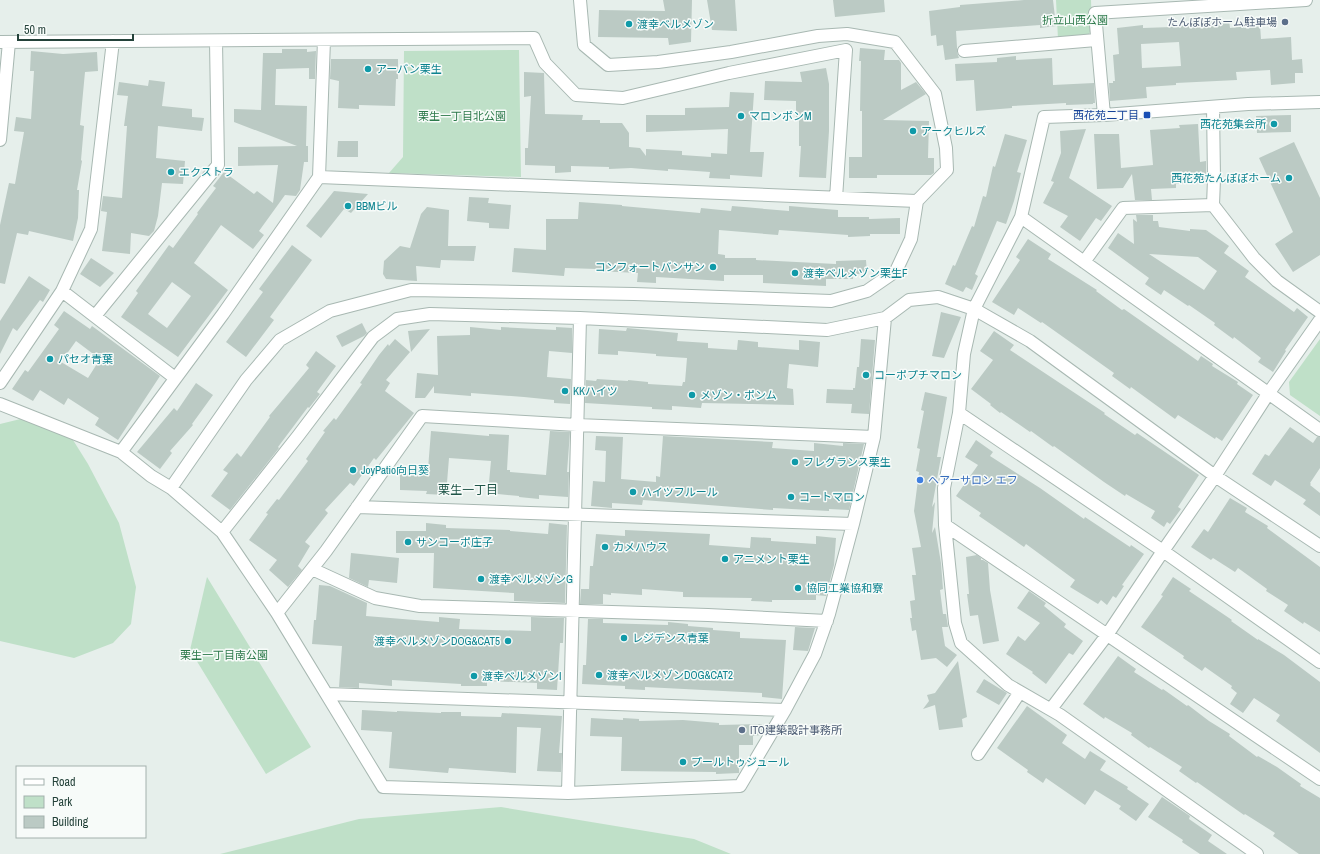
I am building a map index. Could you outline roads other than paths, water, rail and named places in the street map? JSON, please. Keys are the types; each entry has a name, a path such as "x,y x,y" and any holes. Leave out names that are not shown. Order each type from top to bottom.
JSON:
{"street":[{"path":"172,488 246,380 280,340 330,311 411,290 634,294 831,301 867,291 896,271 911,239 917,201 948,170 946,148 936,94 895,42 847,34 825,36 731,52 658,62 608,65 584,45 580,0"},
{"path":"1104,115 1096,40 1095,13 1306,0"},
{"path":"0,140 4,42 534,38 545,63 576,95 623,98 729,73 846,50 836,198"},
{"path":"121,452 223,314 320,177 324,40"},
{"path":"964,51 1096,40"},
{"path":"0,383 62,291 91,229 113,41"},
{"path":"95,316 218,165 216,41"},
{"path":"1257,854 1051,709 1008,685 961,643 955,624 945,525 944,488 959,413 964,354 974,309 1021,217 1044,117 1104,115 1248,104 1320,102"},
{"path":"1213,107 1213,205 1254,258 1277,281 1320,312"},
{"path":"320,177 917,201"},
{"path":"1084,262 1123,208 1213,205"},
{"path":"1021,217 1320,430"},
{"path":"62,291 175,378"},
{"path":"222,532 298,436 372,337 396,319 430,314 580,318 827,330 885,318 909,300 938,297 974,309 1030,341 1215,476 1320,546"},
{"path":"568,793 580,318"},
{"path":"0,404 121,452 151,476 172,488 222,532 277,613 383,787 568,793 740,786 785,710 815,654 827,621 874,437 885,318"},
{"path":"1051,709 1107,635 1215,476 1268,394 1320,320"},
{"path":"959,413 1163,551 1320,662"},
{"path":"277,613 312,569 422,416 577,425 874,437"},
{"path":"357,507 853,524"},
{"path":"945,525 1037,589 1320,779"},
{"path":"312,569 375,598 420,606 708,615 827,621"},
{"path":"978,754 1020,692"},
{"path":"327,694 785,710"}],"place":[{"name":"たんぽぽホーム駐車場","path":"1285,22"},
{"name":"渡幸ベルメゾン","path":"629,24"},
{"name":"アーバン栗生","path":"368,69"},
{"name":"西花苑二丁目","path":"1147,115"},
{"name":"マロンボンM","path":"741,116"},
{"name":"西花苑集会所","path":"1274,124"},
{"name":"アークヒルズ","path":"913,131"},
{"name":"エクストラ","path":"171,172"},
{"name":"西花苑たんぽぽホーム","path":"1289,178"},
{"name":"BBMビル","path":"348,206"},
{"name":"コンフォートバンサン","path":"713,267"},
{"name":"渡幸ベルメゾン栗生F","path":"795,273"},
{"name":"パセオ青葉","path":"50,359"},
{"name":"コーポプチマロン","path":"866,375"},
{"name":"KKハイツ","path":"565,391"},
{"name":"メゾン・ポンム","path":"692,395"},
{"name":"フレグランス栗生","path":"795,462"},
{"name":"JoyPatio向日葵","path":"353,470"},
{"name":"ヘアーサロン エフ","path":"920,480"},
{"name":"ハイツフルール","path":"633,492"},
{"name":"コートマロン","path":"791,497"},
{"name":"サンコーポ庄子","path":"408,542"},
{"name":"カメハウス","path":"605,547"},
{"name":"アニメント栗生","path":"725,559"},
{"name":"渡幸ベルメゾンG","path":"481,579"},
{"name":"協同工業協和寮","path":"798,588"},
{"name":"レジデンス青葉","path":"624,638"},
{"name":"渡幸ベルメゾンDOG&CAT5","path":"508,641"},
{"name":"渡幸ベルメゾンDOG&CAT2","path":"599,675"},
{"name":"渡幸ベルメゾンI","path":"474,676"},
{"name":"ITO建築設計事務所","path":"742,730"},
{"name":"プールトゥジュール","path":"683,762"}],"district":[{"name":"栗生一丁目","path":"468,490"}],"park label":[{"name":"折立山西公園","path":"1075,20"},
{"name":"栗生一丁目北公園","path":"462,116"},
{"name":"栗生一丁目南公園","path":"224,655"}]}
